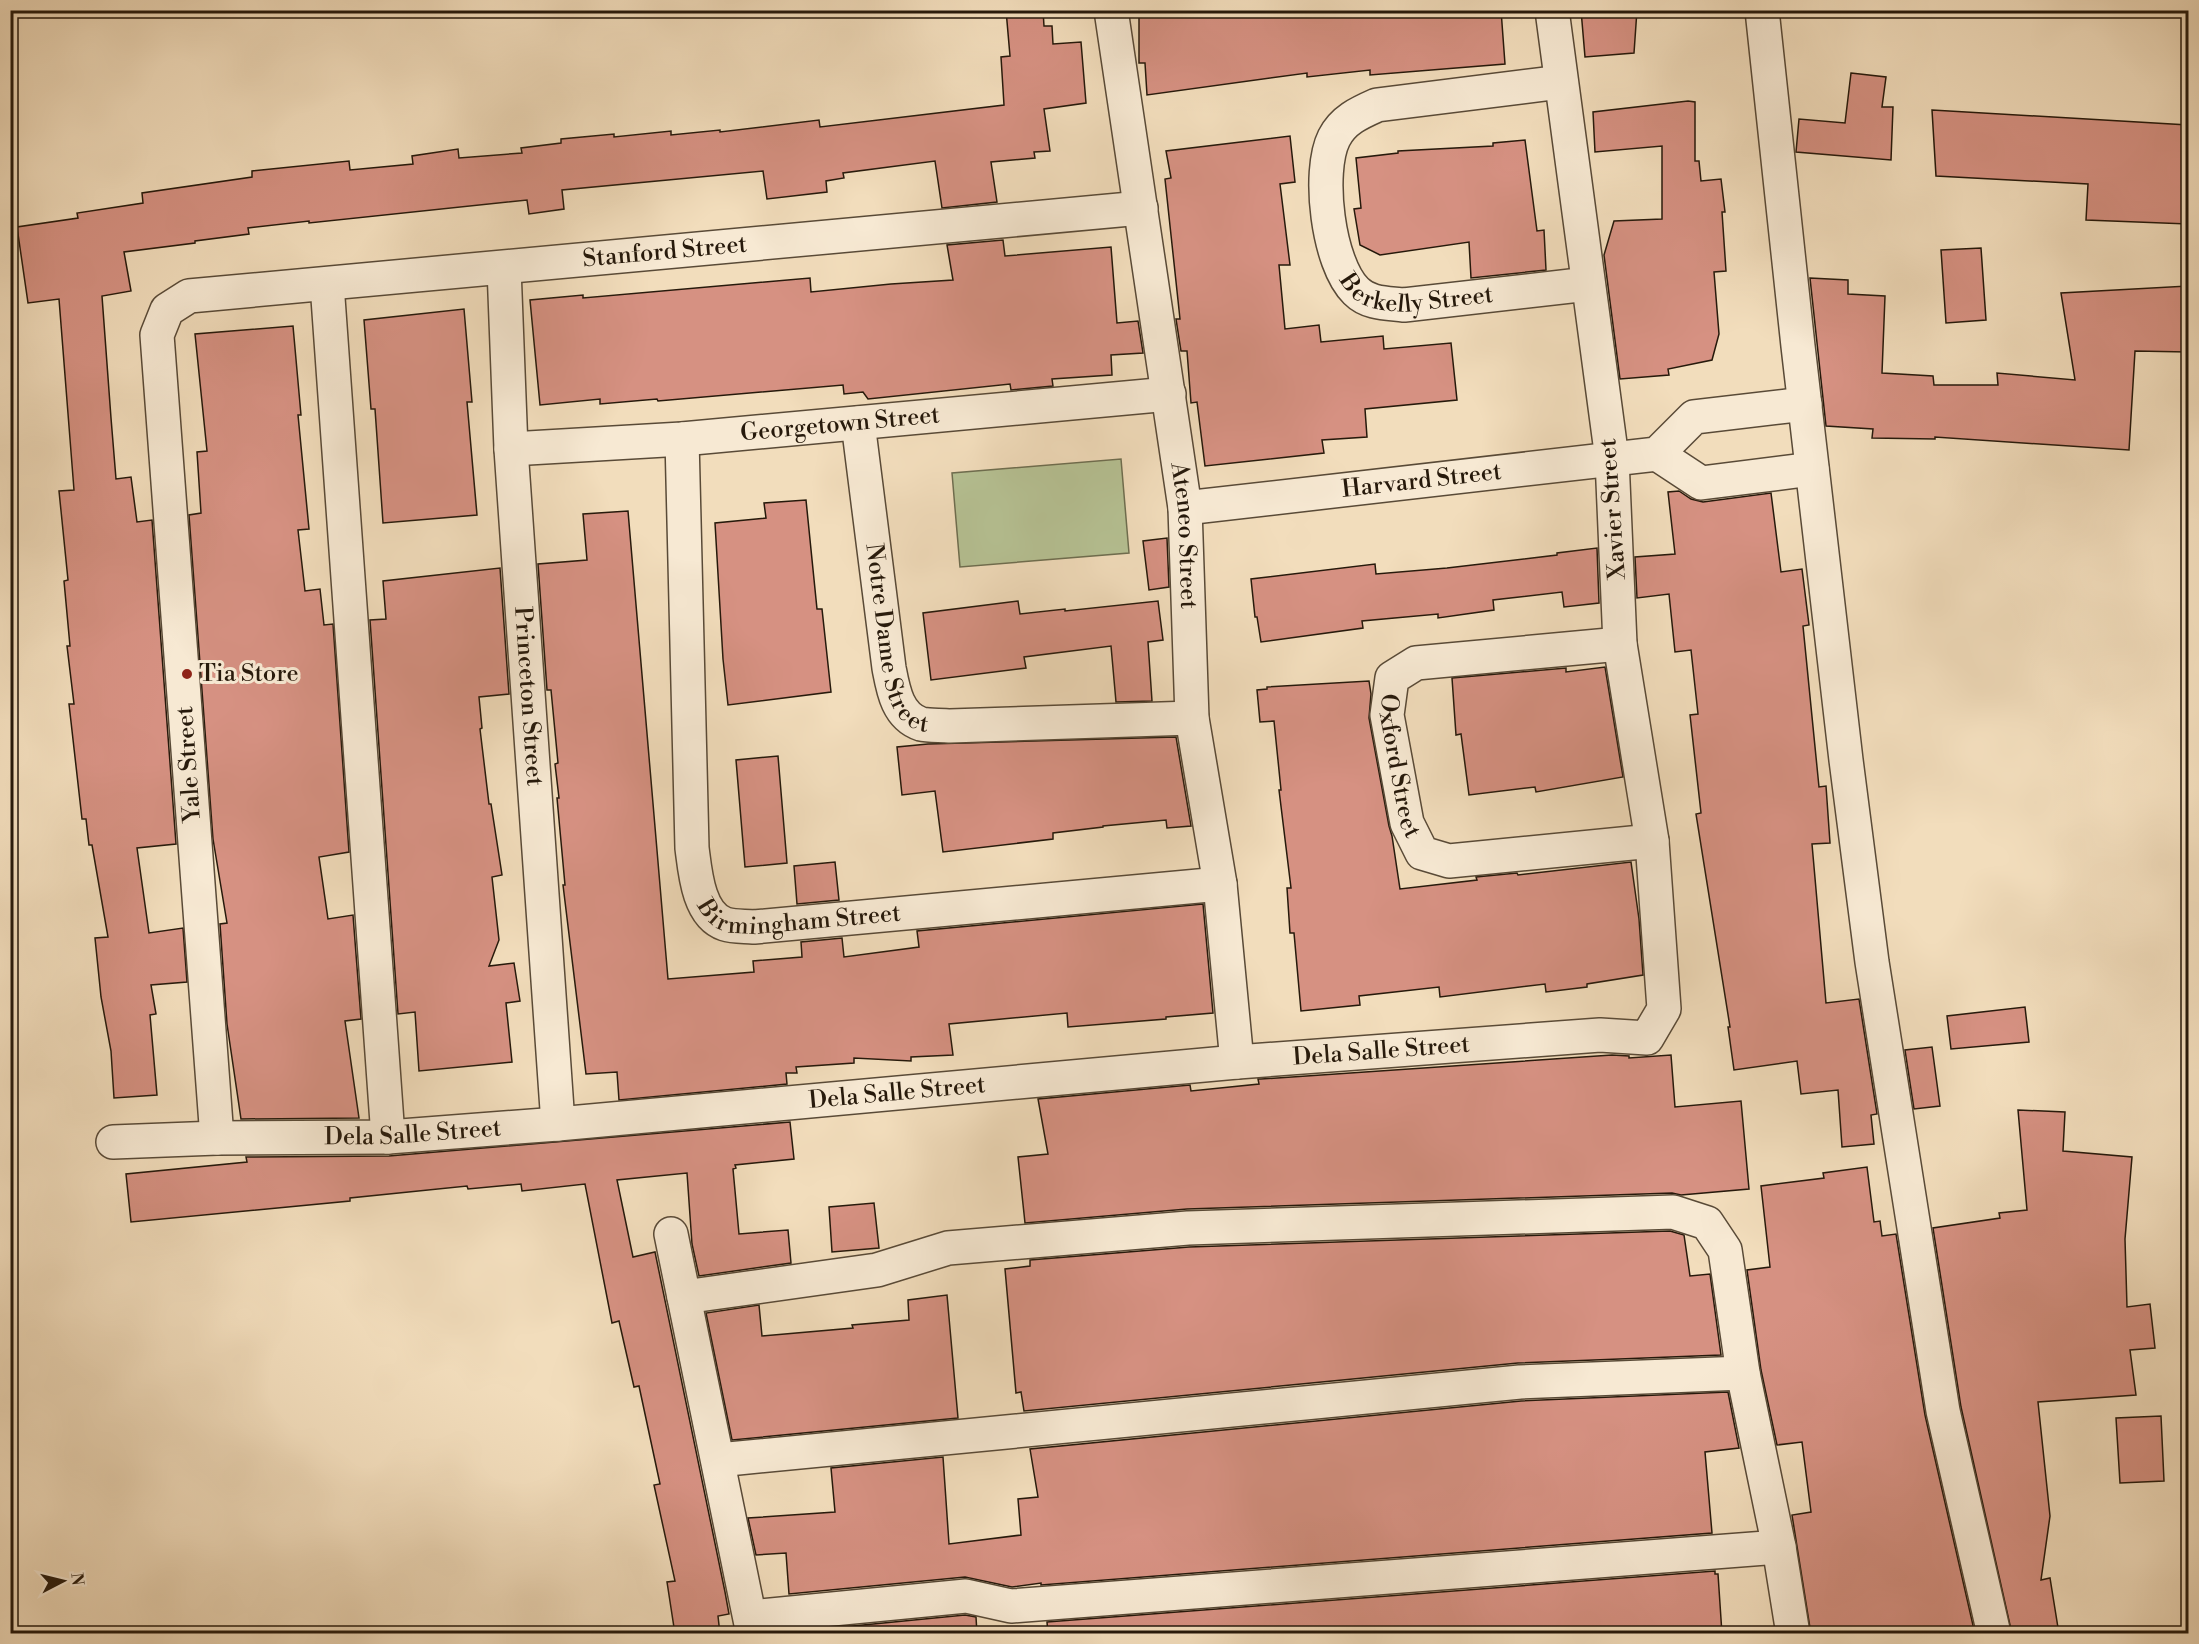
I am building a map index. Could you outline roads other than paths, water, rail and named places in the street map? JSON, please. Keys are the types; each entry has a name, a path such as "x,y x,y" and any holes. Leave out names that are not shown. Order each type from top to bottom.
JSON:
{"street":[{"name":"Ateneo Street","path":"1111,10 1185,508 1192,717 1220,884 1237,1062"},
{"name":"Xavier Street","path":"1552,10 1612,459 1620,644 1652,841 1664,1009"},
{"path":"1762,10 1845,760 1872,962 1943,1411 1994,1634"},
{"name":"Berkelly Street","path":"1561,82 1377,105 1352,116 1335,136 1327,159 1325,180 1333,244 1343,273 1357,292 1373,302 1404,305 1588,284"},
{"name":"Stanford Street","path":"189,296 1141,208"},
{"name":"Princeton Street","path":"504,268 511,449 558,1124"},
{"path":"327,284 388,1137"},
{"name":"Yale Street","path":"189,296 167,310 157,335 217,1138"},
{"name":"Georgetown Street","path":"511,449 682,439 1169,394"},
{"path":"1805,404 1694,417 1657,454 1701,483 1812,470"},
{"name":"Notre Dame Street","path":"858,423 889,668 895,695 905,715 922,724 950,726 1192,717"},
{"name":"Birmingham Street","path":"682,439 692,848 696,882 707,909 723,924 754,927 1220,884"},
{"name":"Harvard Street","path":"1185,508 1657,454"},
{"name":"Oxford Street","path":"1620,644 1416,663 1392,678 1387,715 1407,823 1422,853 1449,861 1652,841"},
{"name":"Dela Salle Street","path":"113,1142 217,1138 388,1137 558,1124 1237,1062 1600,1035 1647,1038 1664,1009"},
{"path":"684,1297 877,1270 948,1248 971,1246 1188,1228 1673,1212 1707,1223 1725,1250 1743,1373 1779,1547 1793,1634"},
{"path":"671,1234 752,1625 966,1596 1011,1606 1779,1547"},
{"path":"718,1460 1520,1382 1743,1373"}],"place":[{"name":"Tia Store","path":"187,674"}]}
